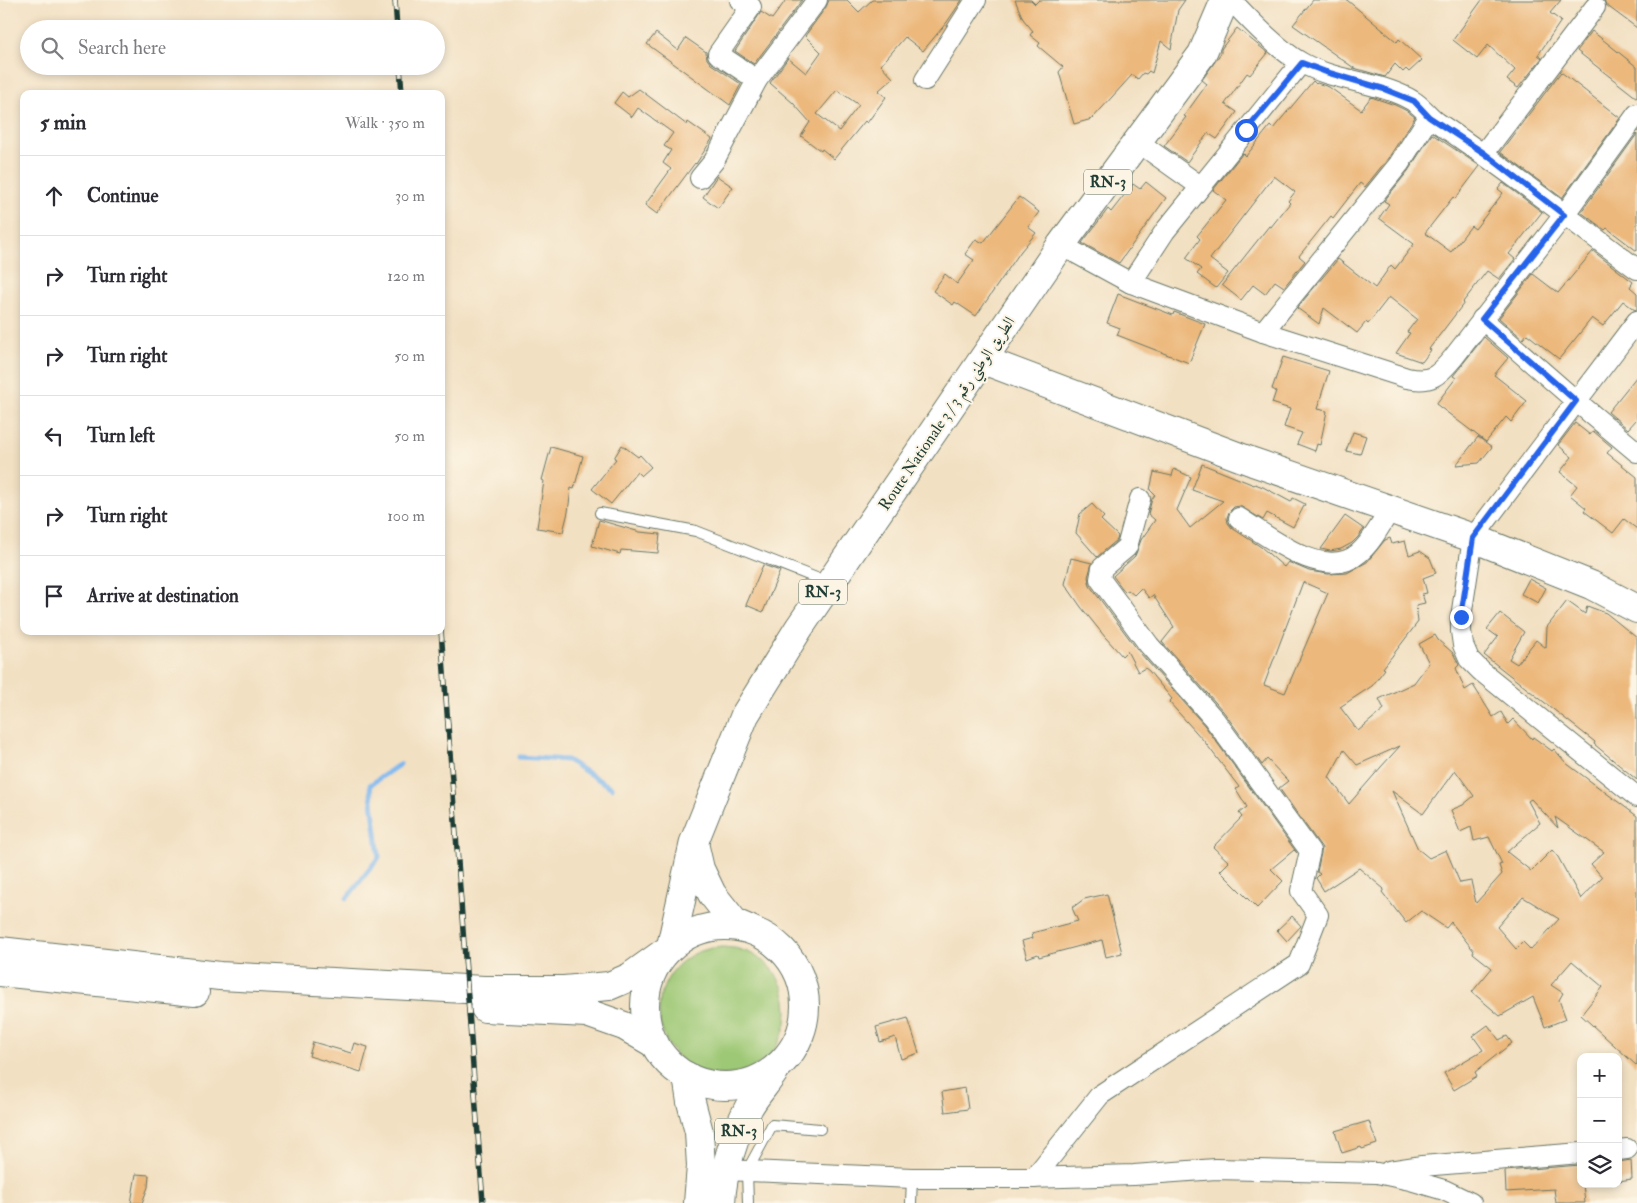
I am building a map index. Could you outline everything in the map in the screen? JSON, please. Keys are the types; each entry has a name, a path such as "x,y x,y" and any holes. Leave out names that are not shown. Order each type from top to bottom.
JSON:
{"main road":[{"name":"Route Nationale 3 / الطريق الوطني رقم 3","path":"694,842 745,715 799,628 1061,244 1202,54 1225,0"},
{"path":"983,360 1244,458 1473,538 1591,585 1637,609"},
{"path":"668,949 652,973 645,996 647,1021 655,1044 669,1063 687,1076 705,1084 724,1086 743,1085 761,1078 778,1068 796,1046 805,1020 805,991 795,964 776,943 751,929 735,923 712,894 700,868 694,842"},
{"name":"RN-3","path":"668,949 694,842"},
{"path":"0,951 220,976 474,990 564,990 609,986 630,978 685,936 700,929 717,925 734,925 751,929"},
{"path":"0,972 217,995 587,1013 624,1026 655,1044"},
{"name":"RN-3","path":"721,1203 737,1170 738,1133 749,1107 778,1068"},
{"name":"RN-3","path":"687,1076 702,1166 698,1203"}],"street":[{"path":"740,0 751,7 718,54 756,80"},
{"path":"700,178 714,161 756,80 817,0"},
{"path":"925,80 976,0"},
{"path":"1231,0 1275,43 1302,63 1384,89 1414,101 1429,117 1484,153 1637,269"},
{"path":"1484,153 1594,7"},
{"path":"1132,284 1164,231 1302,63"},
{"path":"1061,244 1132,284 1263,332 1361,364 1419,380 1429,379 1445,368 1564,215 1637,114"},
{"path":"1263,332 1399,164 1429,117"},
{"path":"1138,142 1200,186"},
{"path":"1482,319 1637,452"},
{"path":"1637,321 1473,538 1461,617 1463,645 1469,659 1481,671 1637,797"},
{"path":"1034,1178 1100,1095 1299,964 1318,915 1301,892 1310,851 1214,719 1149,645 1100,579 1102,568 1127,547 1140,499"},
{"path":"1238,518 1294,552 1310,559 1338,562 1349,559 1359,553 1390,510"},
{"path":"737,1170 912,1178 1034,1178 1134,1175 1216,1169 1377,1173 1422,1166 1577,1153"},
{"path":"1377,1173 1410,1180 1445,1196 1471,1203"}],"lane":[{"path":"600,513 696,531 830,583"},
{"path":"748,1203 737,1170 772,1125 820,1129"},
{"path":"912,1178 912,1203"}],"green space":[{"path":"723,947 747,952 768,966 782,987 787,1011 782,1035 768,1056 747,1070 723,1075 699,1070 678,1056 664,1035 659,1011 664,987 678,966 699,952"}],"building":[{"path":"786,0 802,0 754,64 735,51 761,12 772,19"},
{"path":"829,0 847,0 859,12 872,0 962,0 923,51 905,37 881,65 893,78 878,91 886,97 867,123 865,121 834,159 801,136 810,122 793,103 770,83 788,58 806,73 821,52 805,36","holes":["837,90 859,105 839,131 817,114"]},
{"path":"1015,0 1031,0 1035,4 1039,0 1185,0 1178,10 1171,49 1161,41 1152,73 1149,71 1146,74 1143,73 1138,79 1132,75 1092,119 1074,124 1059,72 1063,67 1038,46 1040,43 1030,35 1033,31 1023,19"},
{"path":"1313,0 1347,0 1397,42 1399,39 1422,60 1409,72 1406,69 1403,72 1395,64 1385,77 1354,68 1293,25"},
{"path":"1482,0 1561,0 1550,13 1561,21 1538,55 1542,58 1518,88 1507,80 1515,70 1488,45 1477,59 1453,40"},
{"path":"1604,0 1637,0 1637,28 1606,5"},
{"path":"1237,28 1268,53 1250,75 1247,73 1225,104 1237,112 1217,139 1208,133 1187,162 1164,146 1186,117 1184,116 1207,84 1202,80 1221,53 1221,49"},
{"path":"1592,31 1637,67 1637,98 1577,51"},
{"path":"656,33 678,50 686,38 706,52 707,59 711,64 741,84 730,105 647,44"},
{"path":"1561,72 1620,118 1562,198 1500,152"},
{"path":"1313,81 1316,84 1329,87 1361,110 1371,97 1395,105 1415,117 1389,157 1365,187 1360,183 1333,218 1331,216 1299,256 1305,261 1284,287 1275,281 1265,294 1253,285 1241,300 1222,285 1290,203 1288,201 1295,192 1274,176 1210,259 1228,273 1216,288 1197,274 1201,269 1186,258 1200,239 1197,236 1226,200 1213,190 1243,153 1246,156 1270,126 1273,129"},
{"path":"639,89 687,125 688,122 712,139 696,164 657,214 645,205 671,169 663,163 671,150 664,146 673,133 638,108 632,117 614,103 622,92 628,97"},
{"path":"1432,134 1480,166 1455,199 1453,197 1425,233 1451,252 1471,226 1475,229 1503,193 1498,189 1503,183 1542,212 1509,254 1515,259 1499,279 1487,271 1429,349 1431,350 1422,362 1396,353 1410,333 1407,332 1417,319 1389,297 1368,324 1366,322 1357,333 1324,308 1319,324 1297,308 1338,259 1375,288 1391,265 1395,269 1414,244 1379,218 1389,204 1384,201 1408,171"},
{"path":"1637,134 1637,251 1607,228 1605,230 1581,212"},
{"path":"717,176 733,187 718,208 703,197"},
{"path":"1146,182 1166,198 1119,263 1082,243 1108,209 1111,212 1133,184 1140,189"},
{"path":"1019,197 1039,212 1028,227 1036,233 1021,251 976,316 955,302 953,305 933,291 945,274 957,284 974,260 965,254 976,239 983,243"},
{"path":"1593,251 1633,282 1630,287 1637,293 1637,309 1635,310 1623,301 1603,326 1592,318 1559,359 1527,334 1523,339 1499,318 1533,274 1558,293"},
{"path":"1118,294 1173,315 1174,312 1205,324 1189,363 1117,335 1120,328 1107,323"},
{"path":"1484,337 1508,358 1494,375 1527,401 1511,422 1506,417 1486,442 1436,404 1456,378 1453,376"},
{"path":"1283,357 1329,371 1317,409 1327,411 1320,445 1317,444 1315,451 1297,444 1302,433 1284,427 1290,409 1272,403 1276,391 1272,389"},
{"path":"1637,376 1637,419 1628,429 1608,412"},
{"path":"1575,423 1590,435 1593,431 1612,447 1607,453 1637,477 1637,529 1624,519 1613,533 1584,511 1586,508 1570,495 1577,486 1560,472 1572,457 1558,445"},
{"path":"1353,432 1366,436 1360,454 1346,451"},
{"path":"1478,437 1492,447 1479,463 1456,465"},
{"path":"622,445 638,457 640,455 651,467 641,476 637,472 611,504 592,489 616,459 614,458"},
{"path":"551,447 583,456 574,489 571,488 563,532 537,528 544,481 542,480"},
{"path":"1202,464 1263,487 1291,502 1293,498 1305,504 1293,527 1267,513 1263,520 1240,506 1234,507 1229,512 1227,518 1232,528 1261,547 1284,567 1288,562 1309,571 1328,574 1347,573 1367,562 1385,540 1390,538 1392,544 1405,541 1409,555 1420,551 1430,558 1436,573 1423,578 1427,593 1422,594 1425,603 1416,605 1418,622 1383,668 1385,669 1372,686 1340,707 1358,731 1384,709 1379,699 1414,683 1429,663 1419,644 1435,635 1453,653 1459,665 1456,668 1465,690 1473,685 1493,717 1501,712 1508,724 1513,719 1532,739 1533,737 1552,751 1554,749 1566,763 1637,816 1637,1066 1581,1015 1603,987 1572,961 1551,985 1563,993 1559,1000 1566,1019 1545,1027 1533,997 1500,1016 1472,992 1492,968 1473,953 1474,951 1451,922 1446,928 1421,911 1406,923 1382,892 1384,889 1359,868 1324,891 1316,878 1320,874 1317,872 1322,848 1279,788 1288,781 1267,759 1262,765 1223,711 1162,642 1174,627 1153,595 1149,598 1141,588 1134,595 1128,590 1125,592 1113,576 1135,556 1141,540 1155,520 1148,514 1155,495 1150,490 1154,472 1172,476 1174,469 1191,477 1177,510 1190,528 1223,501 1192,490","holes":["1303,582 1328,593 1285,693 1264,685","1400,746 1349,804 1329,777 1344,750 1357,765","1455,770 1474,796 1463,805 1451,810 1460,832 1471,827 1474,841 1489,837 1502,864 1499,865 1502,874 1476,903 1471,881 1460,883 1446,850 1429,858 1418,849 1392,791 1423,814","1531,799 1558,828 1555,817 1604,852 1591,864 1602,877 1581,899 1558,857 1552,850 1531,871 1507,852 1540,823 1528,801","1523,897 1559,919 1531,950 1523,942 1516,949 1497,927"]},
{"path":"1092,504 1104,517 1101,520 1118,536 1117,540 1097,557 1076,533 1080,514"},
{"path":"1345,516 1364,529 1352,543 1341,549 1330,551 1321,549"},
{"path":"599,520 640,532 660,534 658,553 621,550 620,554 592,546"},
{"path":"1071,558 1092,563 1088,577 1090,586 1140,653 1205,726 1297,853 1294,850 1271,869 1283,881 1257,908 1220,871 1229,862 1213,847 1242,817 1239,813 1247,807 1236,789 1239,787 1204,741 1169,702 1172,699 1149,671 1145,668 1138,672 1127,651 1122,656 1081,607 1065,584"},
{"path":"763,565 780,571 763,612 746,605"},
{"path":"1529,579 1546,588 1538,603 1521,594"},
{"path":"1567,601 1585,614 1587,606 1606,613 1637,638 1637,780 1594,744 1595,742 1484,655 1498,637 1487,629 1500,613 1524,632 1509,659 1517,664 1536,640 1546,648 1547,627"},
{"path":"1107,894 1122,953 1106,957 1102,940 1039,957 1038,954 1027,958 1022,941 1033,938 1032,933 1078,921 1072,908 1084,899"},
{"path":"1292,916 1301,926 1287,941 1277,930"},
{"path":"908,1018 919,1053 901,1059 895,1037 880,1042 876,1027"},
{"path":"1488,1025 1499,1040 1507,1036 1512,1043 1475,1072 1477,1076 1454,1090 1444,1073 1483,1050 1473,1036"},
{"path":"313,1042 351,1053 354,1043 368,1047 361,1072 309,1056"},
{"path":"965,1088 968,1109 945,1112 942,1092"},
{"path":"1369,1121 1377,1144 1342,1153 1335,1131"},
{"path":"1631,1160 1632,1179 1622,1180 1622,1161"},
{"path":"1577,1165 1577,1188 1583,1188 1585,1203 1556,1203 1554,1189 1506,1192 1505,1171"},
{"path":"136,1174 149,1175 148,1187 142,1203 131,1203"}],"waterway":[{"path":"519,757 567,760 612,788"},
{"path":"347,898 379,857 370,785 400,764"}],"railway":[{"path":"395,0 396,20"},
{"path":"401,75 402,90"},
{"path":"441,635 483,1203"}],"route":[{"path":"1246,130 1302,63 1384,89 1414,101 1429,117 1484,153 1564,215 1482,319 1576,401 1473,538 1461,617"}]}
